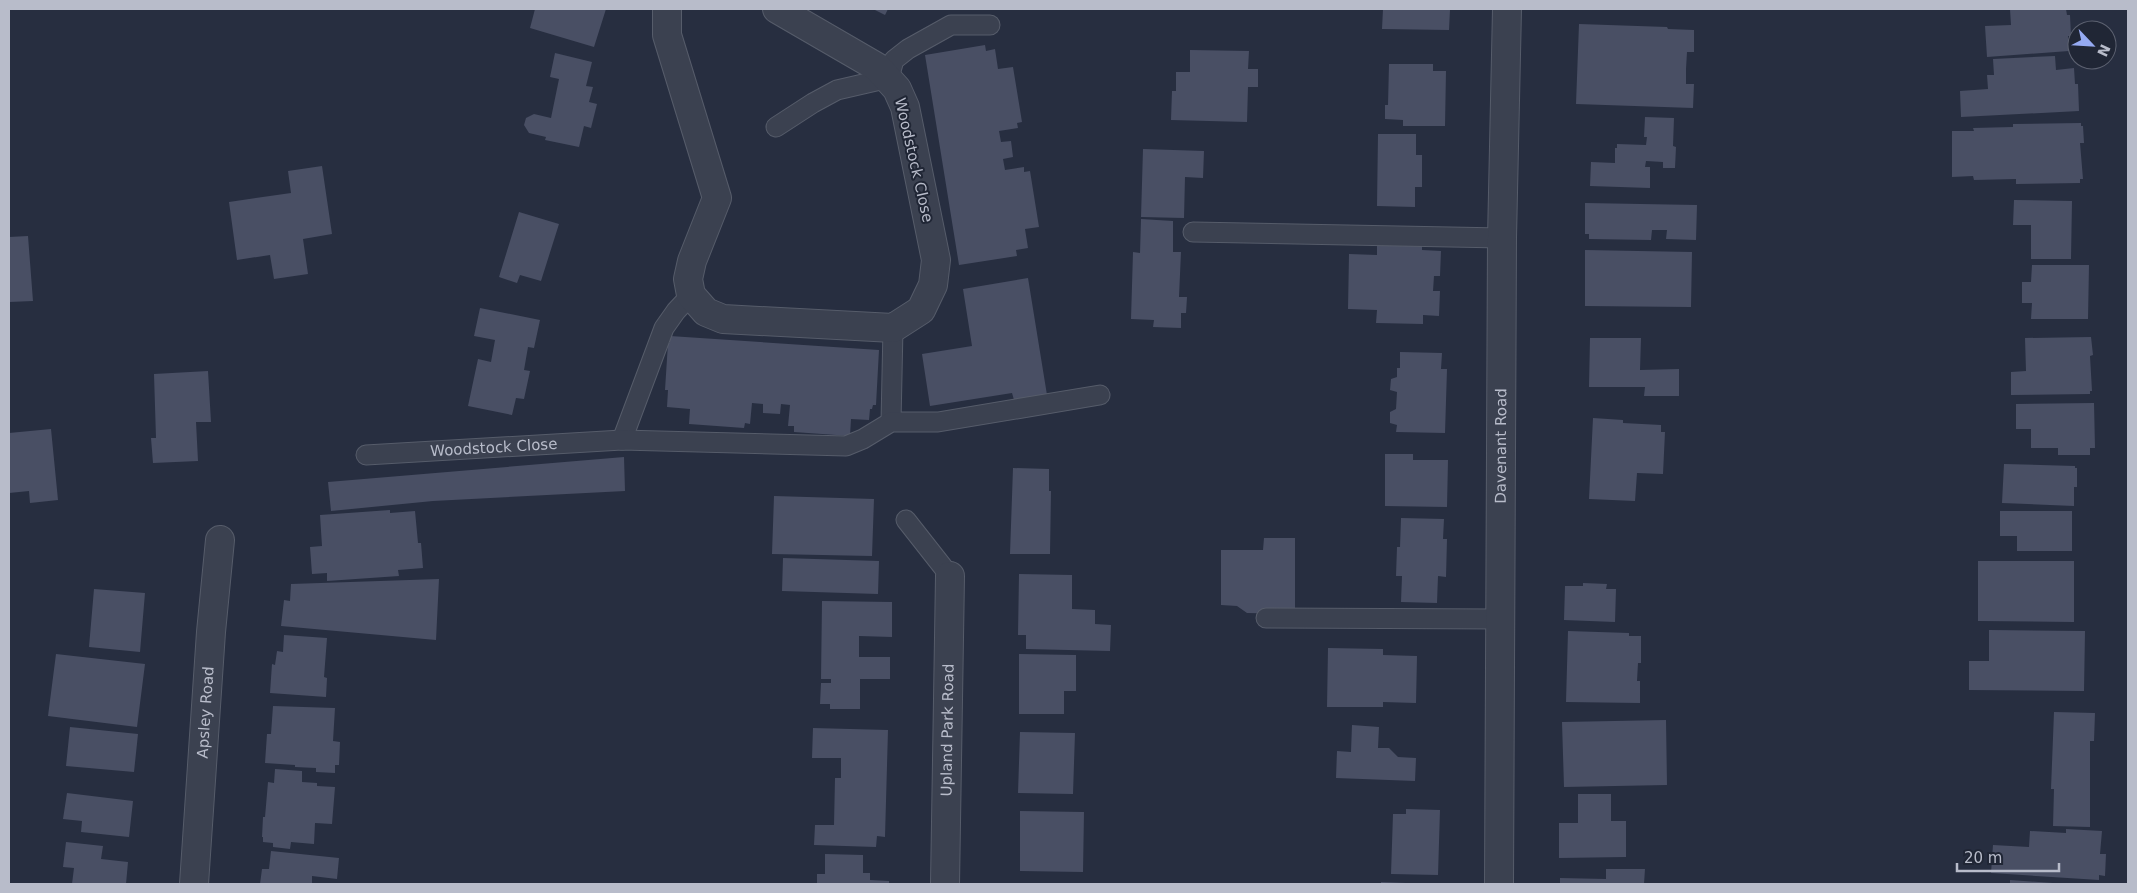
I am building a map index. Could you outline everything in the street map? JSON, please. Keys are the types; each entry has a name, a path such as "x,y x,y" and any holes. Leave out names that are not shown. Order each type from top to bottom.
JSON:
{"street":[{"path":"666,9 667,35 716,198 692,261 688,279 691,295 706,312 723,319 893,328"},
{"name":"Woodstock Close","path":"777,9 878,67 897,88 905,107 936,260 933,284 920,310 893,328"},
{"name":"Davenant Road","path":"1499,884 1502,238 1507,9"},
{"name":"Apsley Road","path":"194,884 211,632 220,540"},
{"name":"Upland Park Road","path":"945,884 950,576"}],"lane":[{"path":"776,127 813,102 837,90 889,78 894,60 908,49 950,25 990,25"},
{"path":"1193,232 1502,238"},
{"path":"622,440 664,328 691,295"},
{"path":"893,328 891,422 938,422 1100,395"},
{"name":"Woodstock Close","path":"366,455 622,440 846,446 864,439 891,422"},
{"path":"906,520 950,576"},
{"path":"1266,618 1501,619"}],"building":[{"path":"535,9 606,9 594,47 530,28"},
{"path":"873,9 888,9 885,15"},
{"path":"1383,9 1450,10 1449,30 1382,29"},
{"path":"2010,9 2066,9 2067,15 2070,15 2070,20 2067,20 2067,51 1987,57 1985,26 2011,25"},
{"path":"1579,24 1667,27 1668,29 1694,30 1694,52 1687,52 1686,69 1686,84 1694,84 1693,108 1576,104"},
{"path":"985,45 986,51 995,49 998,69 1013,67 1022,122 1017,123 1018,128 999,131 1001,142 1011,141 1013,157 1003,159 1005,170 1024,167 1024,172 1030,171 1039,227 1025,229 1028,248 1016,250 1017,256 959,265 925,55"},
{"path":"1190,50 1249,51 1248,69 1258,69 1258,87 1248,87 1247,122 1171,120 1172,91 1176,91 1176,72 1190,72"},
{"path":"555,53 592,62 586,86 593,87 589,102 597,104 591,128 584,126 579,147 545,140 546,137 529,133 524,125 526,118 534,114 551,118 559,79 550,77"},
{"path":"2055,56 2056,70 2074,70 2075,84 2078,84 2079,111 1961,117 1960,91 1988,89 1987,75 1994,75 1993,59"},
{"path":"1389,64 1433,64 1433,71 1446,71 1445,126 1403,126 1403,120 1385,119 1385,105 1388,105"},
{"path":"1645,117 1674,118 1673,146 1676,147 1675,168 1663,168 1663,162 1646,161 1645,167 1650,167 1650,188 1590,186 1591,162 1615,163 1615,148 1617,148 1617,144 1646,145 1647,137 1644,137"},
{"path":"2081,123 2081,126 2083,126 2084,143 2080,143 2083,179 2080,179 2080,183 2016,184 2016,179 1974,180 1973,176 1952,177 1952,131 1974,131 1973,128 2013,127 2013,124"},
{"path":"1378,134 1416,134 1416,155 1422,155 1422,187 1415,187 1415,207 1377,206"},
{"path":"1143,149 1204,151 1203,178 1185,177 1184,218 1141,217"},
{"path":"322,166 332,234 303,239 308,274 274,279 270,255 237,260 229,202 291,193 288,171"},
{"path":"2014,200 2072,201 2071,259 2031,259 2031,225 2013,225"},
{"path":"1585,203 1697,205 1696,240 1666,239 1667,230 1652,230 1651,240 1589,239 1589,234 1585,234"},
{"path":"519,212 559,224 541,281 520,275 517,283 499,277"},
{"path":"1141,219 1173,221 1173,252 1181,252 1179,297 1187,297 1186,313 1181,313 1181,328 1153,327 1154,320 1131,319 1133,252 1140,253"},
{"path":"28,236 33,301 9,302 9,237"},
{"path":"1377,242 1422,243 1422,250 1441,251 1440,276 1434,276 1433,291 1440,291 1439,316 1423,315 1423,324 1376,323 1377,310 1348,309 1349,254 1377,255"},
{"path":"1585,250 1692,252 1691,307 1585,306"},
{"path":"2032,265 2089,265 2088,319 2031,319 2032,303 2022,303 2022,282 2031,282"},
{"path":"1028,278 1047,395 1014,400 1012,393 930,406 922,354 972,346 963,289"},
{"path":"480,308 540,320 534,348 528,347 524,370 530,371 524,399 516,398 512,415 468,406 478,359 491,362 495,340 474,336"},
{"path":"670,336 879,350 876,405 873,405 872,409 870,409 869,420 851,419 850,436 794,432 794,426 788,426 790,405 781,404 780,414 763,413 763,404 752,403 750,424 745,423 744,428 689,424 690,409 667,407 668,390 665,390"},
{"path":"2091,337 2093,355 2090,356 2092,391 2090,391 2090,394 2011,395 2011,372 2026,371 2025,338"},
{"path":"1590,338 1641,338 1640,370 1679,369 1679,396 1644,396 1645,387 1589,387"},
{"path":"1400,352 1442,353 1441,369 1447,369 1445,433 1396,432 1397,425 1390,423 1390,412 1396,409 1397,392 1390,390 1391,379 1397,377 1397,368 1400,368"},
{"path":"208,371 211,422 196,422 198,461 153,463 151,438 156,438 154,374"},
{"path":"2094,403 2095,448 2090,448 2090,455 2058,455 2058,448 2031,448 2031,429 2016,429 2016,404"},
{"path":"1593,418 1623,420 1623,423 1661,425 1661,432 1665,432 1663,474 1637,473 1635,501 1589,499"},
{"path":"51,429 58,500 30,503 29,491 9,493 9,433"},
{"path":"1385,454 1413,454 1413,460 1448,460 1447,507 1385,506"},
{"path":"624,457 625,491 433,501 331,511 328,482"},
{"path":"2004,464 2075,466 2077,468 2077,487 2074,487 2074,506 2002,503"},
{"path":"1013,468 1049,469 1049,491 1051,491 1050,554 1010,554"},
{"path":"774,496 874,499 872,556 772,554"},
{"path":"390,510 390,513 415,511 423,568 398,570 399,576 327,581 327,573 312,574 310,547 322,546 320,515"},
{"path":"2000,511 2072,511 2072,551 2017,551 2017,536 2000,536"},
{"path":"1401,518 1444,519 1443,539 1447,539 1446,577 1438,576 1437,603 1401,602 1402,576 1396,576"},
{"path":"1264,538 1295,538 1295,614 1247,613 1237,606 1221,605 1221,550 1263,550"},
{"path":"783,558 879,561 878,594 782,591"},
{"path":"1978,561 2074,561 2074,622 1978,621"},
{"path":"1019,574 1072,575 1072,609 1095,610 1095,624 1111,625 1110,651 1026,649 1026,635 1018,635"},
{"path":"439,579 436,640 281,626 284,600 290,601 291,584"},
{"path":"1583,583 1607,584 1606,589 1616,589 1615,622 1564,620 1565,586 1583,586"},
{"path":"94,589 145,593 140,652 89,647"},
{"path":"822,601 892,602 892,637 859,636 859,657 890,657 890,679 860,679 860,709 830,709 830,704 820,704 821,683 831,683 831,679 821,679"},
{"path":"1989,630 2085,631 2084,691 1969,690 1969,661 1989,661"},
{"path":"1568,631 1629,633 1629,636 1641,636 1641,663 1638,663 1637,681 1640,681 1640,703 1566,702"},
{"path":"284,635 327,638 324,677 327,678 326,697 270,693 272,664 275,665 277,651 283,652"},
{"path":"1328,648 1383,649 1383,655 1417,656 1416,703 1383,702 1383,707 1327,707"},
{"path":"56,654 145,664 137,727 48,716"},
{"path":"1019,654 1076,655 1076,691 1064,691 1064,714 1019,714"},
{"path":"273,706 335,708 333,741 340,742 339,765 335,765 335,773 316,772 316,768 295,767 295,765 265,763 267,734 271,734"},
{"path":"2054,712 2095,713 2094,741 2090,741 2090,827 2053,826 2054,789 2051,789"},
{"path":"1666,720 1667,785 1564,787 1562,722"},
{"path":"1352,725 1379,727 1378,748 1389,748 1398,757 1416,758 1415,781 1336,778 1337,751 1351,752"},
{"path":"70,727 138,734 134,772 66,766"},
{"path":"813,728 888,730 885,837 877,836 876,847 814,845 815,825 834,825 835,778 841,778 841,758 812,758"},
{"path":"1020,732 1075,733 1073,794 1018,793"},
{"path":"275,769 302,771 302,782 317,783 317,786 335,787 332,824 315,823 314,844 291,842 290,849 273,847 273,843 263,842 263,817 265,817 268,782 274,783"},
{"path":"67,793 133,801 129,837 81,832 82,821 63,819"},
{"path":"1578,794 1611,794 1611,821 1626,821 1626,857 1559,858 1559,823 1578,823"},
{"path":"1406,809 1440,810 1438,875 1391,874 1393,814 1406,814"},
{"path":"1020,811 1084,812 1083,872 1020,871"},
{"path":"2066,829 2102,831 2100,854 2106,854 2105,876 2099,875 2099,880 1991,873 1993,845 2029,847 2030,831 2066,833"},
{"path":"66,842 103,846 101,859 128,862 126,884 72,884 74,868 63,867"},
{"path":"271,851 339,858 337,879 312,876 312,884 260,884 262,869 269,869"},
{"path":"825,854 863,855 863,873 870,873 870,880 889,881 889,884 817,884 817,874 825,874"},
{"path":"1606,869 1645,869 1644,884 1560,884 1560,878 1606,879"},
{"path":"2010,880 2053,883 2053,884 2010,884"},
{"path":"1381,882 1406,883 1406,884 1381,884"}]}
